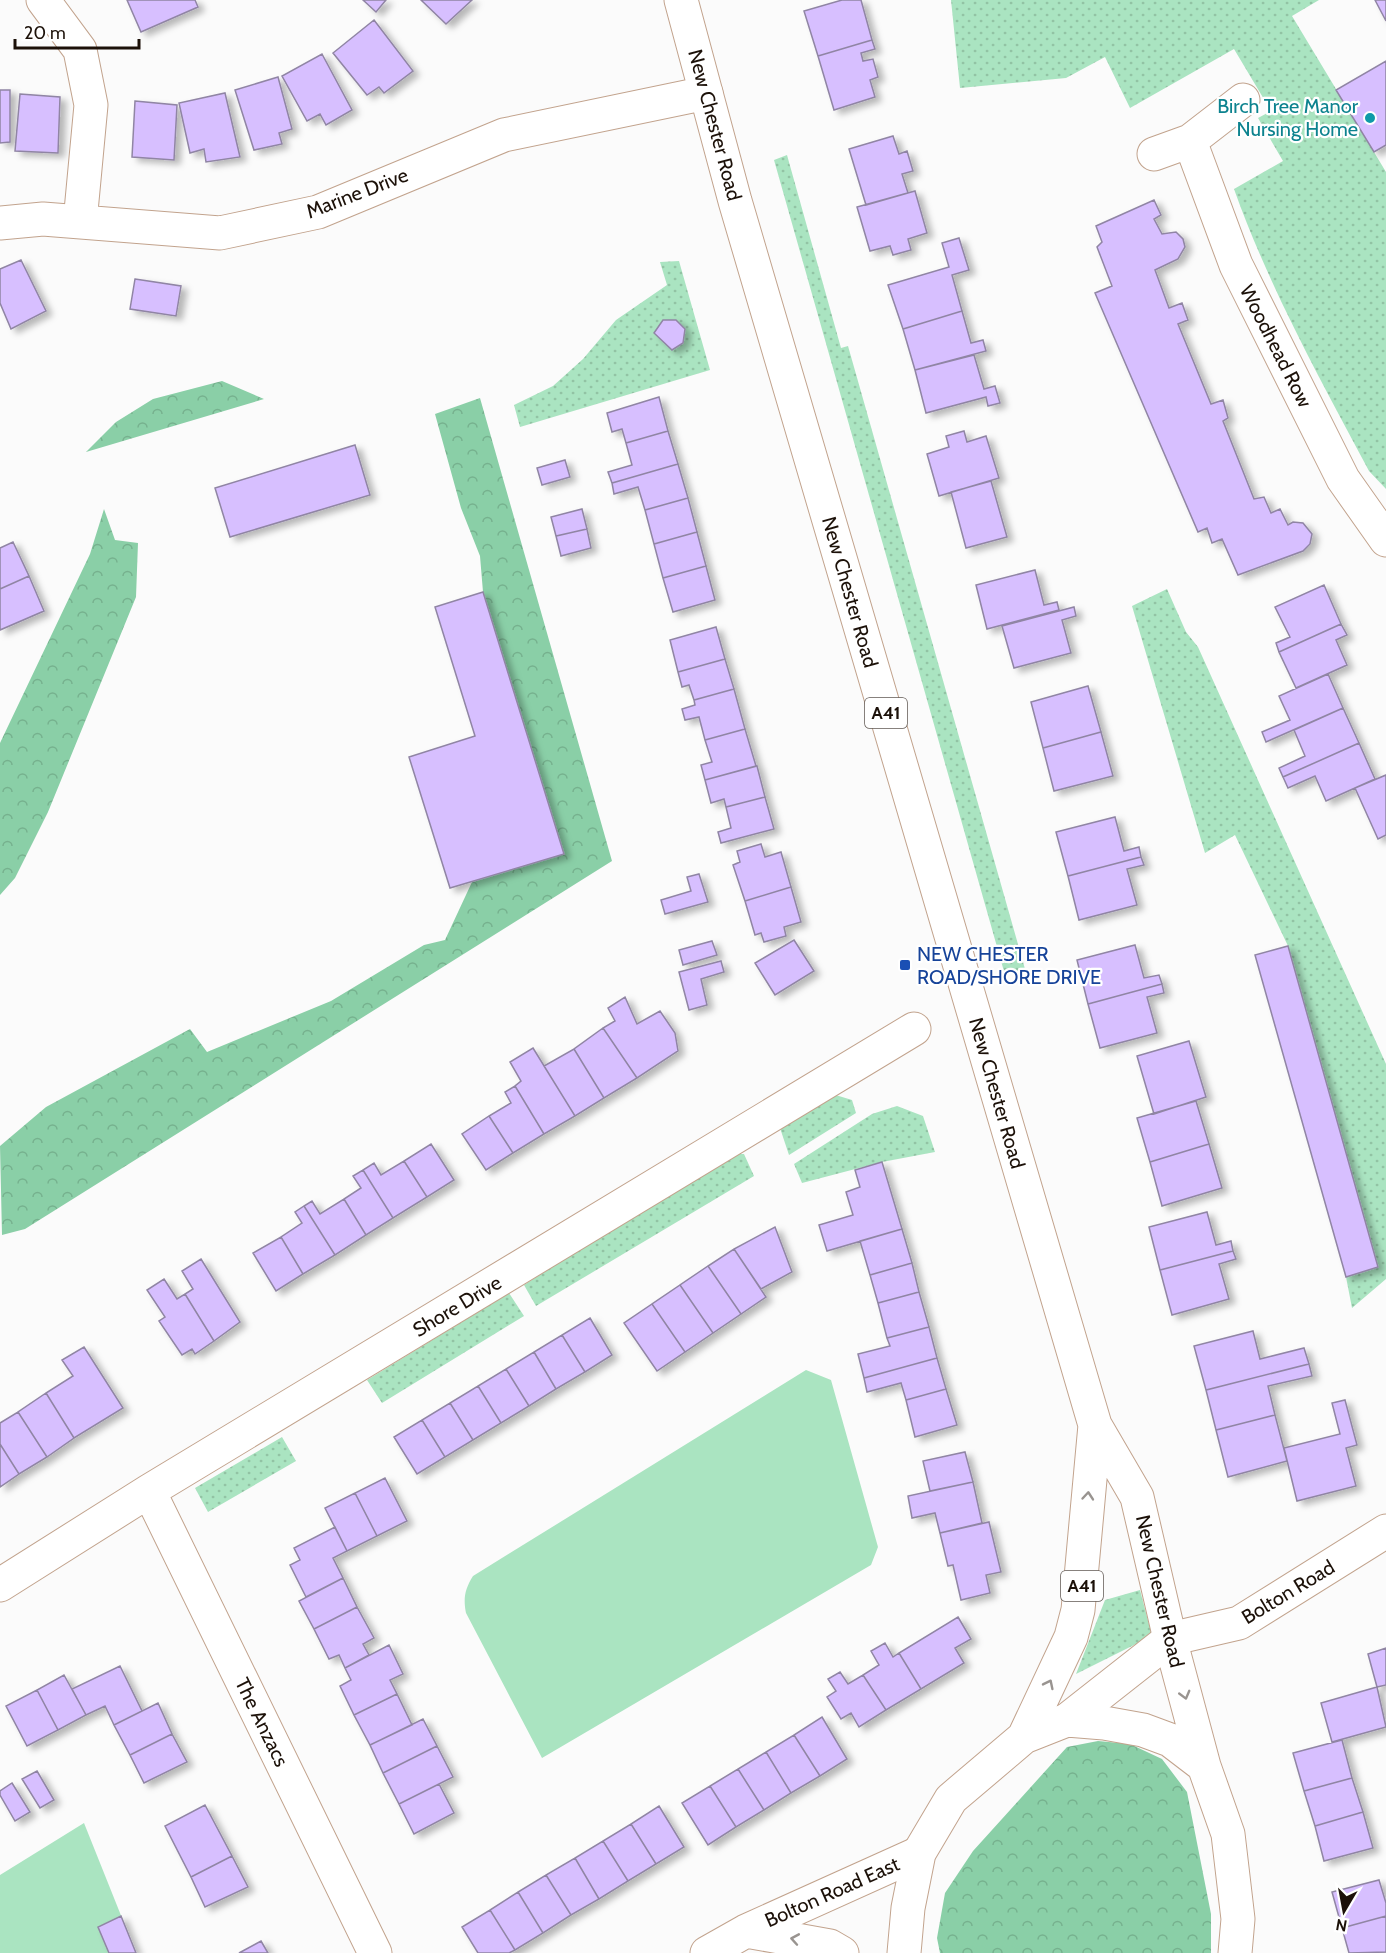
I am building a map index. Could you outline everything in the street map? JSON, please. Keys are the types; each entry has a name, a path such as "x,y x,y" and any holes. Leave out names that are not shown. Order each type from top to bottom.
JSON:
{"main road":[{"path":"43,0 80,50 91,105 80,222"},
{"name":"New Chester Road","path":"681,0 739,212 1095,1425 1137,1497 1170,1638 1204,1766"},
{"name":"Marine Drive","path":"0,223 43,219 220,233 318,212 504,135 706,93"},
{"path":"1154,154 1190,141 1243,100"},
{"name":"Woodhead Row","path":"1190,141 1236,265 1343,479 1386,540"},
{"name":"Shore Drive","path":"0,1585 149,1491 914,1029"},
{"name":"New Chester Road","path":"1024,1737 1071,1637 1078,1610 1095,1425"},
{"name":"The Anzacs","path":"149,1491 375,1953"},
{"name":"Bolton Road","path":"1067,1720 1170,1638 1239,1623 1386,1531"},
{"name":"A41","path":"904,1953 908,1908 919,1853 951,1799 1024,1737 1067,1720 1143,1730 1170,1740 1204,1766 1228,1834 1238,1919 1235,1953"},
{"name":"Bolton Road East","path":"707,1953 746,1931 919,1853"},
{"name":"Bolton Road East","path":"746,1931 830,1946 842,1953"}],"green space":[{"path":"951,0 1319,0 1292,16 1386,172 1386,489 1369,471 1296,332 1263,261 1234,189 1283,161 1258,118 1271,111 1234,49 1130,108 1105,57 1066,78 960,88"},
{"path":"787,155 841,348 848,346 1025,969 1005,975 774,160"},
{"path":"679,261 710,370 520,427 514,405 553,386 583,359 616,320 667,285 660,262"},
{"path":"222,381 264,399 86,452 116,422 153,399"},
{"path":"480,398 612,861 25,1229 2,1235 0,1146 46,1107 190,1029 207,1052 331,1001 424,945 445,940 472,882 564,854 483,592 480,556 461,508 435,414"},
{"path":"104,509 115,540 138,543 136,597 48,812 15,878 0,895 0,743 90,554"},
{"path":"1167,589 1186,632 1198,647 1386,1064 1386,1279 1352,1308 1346,1277 1378,1267 1288,946 1235,835 1205,853 1132,606"},
{"path":"829,1093 852,1100 856,1113 789,1155 779,1125"},
{"path":"897,1106 923,1116 935,1152 882,1162 802,1183 794,1164 872,1114"},
{"path":"728,1154 744,1154 754,1176 536,1306 524,1285"},
{"path":"509,1293 524,1316 382,1403 367,1380"},
{"path":"806,1370 831,1380 878,1547 871,1565 542,1758 466,1613 465,1594 473,1576"},
{"path":"282,1437 296,1461 208,1512 195,1488"},
{"path":"1140,1590 1152,1636 1076,1674 1105,1600"},
{"path":"1098,1741 1130,1744 1162,1759 1187,1792 1211,1914 1211,1953 940,1953 937,1938 945,1893 973,1851 1067,1747"},
{"path":"84,1823 136,1953 0,1953 0,1875"}],"building":[{"path":"127,0 195,0 198,7 141,32"},
{"path":"363,0 386,0 376,12"},
{"path":"421,0 472,0 446,24"},
{"path":"842,0 861,0 872,40 818,56 804,11"},
{"path":"1375,0 1386,0 1386,21"},
{"path":"374,20 413,71 384,93 379,87 367,95 333,53"},
{"path":"872,40 875,49 861,53 863,61 873,59 878,77 870,80 875,97 834,110 818,56"},
{"path":"322,54 352,110 326,125 320,114 307,121 282,76"},
{"name":"Birch Tree Manor Nursing Home","path":"1386,61 1386,145 1374,152 1336,90"},
{"path":"278,77 292,129 279,133 282,144 254,150 235,90"},
{"path":"0,90 10,90 10,142 0,143"},
{"path":"225,93 240,157 206,162 204,149 190,153 179,103"},
{"path":"20,94 60,97 58,153 15,151"},
{"path":"135,101 177,105 174,160 132,157"},
{"path":"893,136 899,154 907,151 913,171 902,174 908,193 866,205 849,149"},
{"path":"915,191 927,233 908,239 911,250 893,255 890,246 870,251 857,207"},
{"path":"1154,200 1161,215 1154,219 1162,234 1176,232 1183,239 1185,247 1178,259 1155,270 1169,308 1182,303 1188,320 1178,324 1211,404 1223,400 1228,418 1223,421 1254,499 1264,497 1271,513 1280,509 1288,525 1293,522 1303,523 1312,534 1310,544 1303,551 1238,575 1222,539 1212,543 1207,528 1198,532 1095,293 1112,286 1097,247 1102,242 1096,226"},
{"path":"959,238 969,270 952,275 962,311 903,329 888,285 949,267 942,243"},
{"path":"21,260 46,311 11,329 0,303 0,269"},
{"path":"135,279 181,286 176,316 130,309"},
{"path":"962,311 971,343 983,340 986,351 915,370 903,329"},
{"path":"663,320 676,320 685,329 683,343 672,350 654,333"},
{"path":"974,355 984,389 995,386 1000,403 988,406 986,397 926,413 915,370"},
{"path":"659,397 668,431 626,443 622,429 612,432 607,413"},
{"path":"668,431 678,464 612,483 608,472 632,465 626,443"},
{"path":"964,431 967,442 986,436 999,478 939,496 927,454 949,447 946,436"},
{"path":"355,445 370,495 230,537 215,488"},
{"path":"565,460 570,477 542,485 537,468"},
{"path":"678,464 688,498 645,510 638,487 614,494 612,483"},
{"path":"991,481 1007,537 966,548 951,492"},
{"path":"688,498 697,532 654,544 645,510"},
{"path":"582,509 587,529 556,536 551,517"},
{"path":"587,529 591,548 561,556 556,536"},
{"path":"697,532 706,566 663,578 654,544"},
{"path":"13,542 29,576 0,589 0,548"},
{"path":"706,566 715,600 673,612 663,578"},
{"path":"1035,570 1044,605 1057,602 1059,610 987,629 976,585"},
{"path":"29,576 44,611 0,630 0,589"},
{"path":"1324,585 1341,624 1279,652 1276,643 1290,637 1275,607"},
{"path":"483,592 564,854 450,888 409,757 475,736 435,607"},
{"path":"1074,607 1076,616 1062,620 1071,653 1014,668 1002,626"},
{"path":"1341,624 1347,635 1336,640 1347,665 1296,688 1279,652"},
{"path":"716,627 725,659 678,672 670,640"},
{"path":"725,659 734,689 694,700 689,685 682,687 678,672"},
{"path":"1328,674 1343,708 1266,742 1262,732 1290,720 1279,696"},
{"path":"1088,686 1101,732 1043,748 1031,702"},
{"path":"734,689 745,729 705,740 699,717 685,720 682,709 695,705 694,700"},
{"path":"1343,708 1359,743 1283,777 1279,768 1305,756 1294,730"},
{"path":"745,729 756,766 705,780 701,765 712,762 705,740"},
{"path":"1101,732 1113,776 1054,791 1043,748"},
{"path":"1359,743 1375,779 1326,801 1315,776 1288,788 1283,777"},
{"path":"757,766 765,797 726,807 724,799 711,803 705,780"},
{"path":"1386,775 1386,835 1378,839 1355,788"},
{"path":"765,797 774,829 721,843 718,832 731,828 726,807"},
{"path":"1115,817 1124,851 1139,847 1141,857 1068,876 1056,832"},
{"path":"761,844 765,857 781,852 791,887 745,901 733,865 740,862 737,851"},
{"path":"1141,857 1144,865 1127,869 1137,905 1079,920 1068,876"},
{"path":"699,874 708,902 665,914 661,900 691,891 687,877"},
{"path":"791,887 801,922 784,927 786,936 764,942 761,933 755,935 745,901"},
{"path":"794,940 814,971 775,995 755,963"},
{"path":"712,941 717,955 683,965 679,950"},
{"path":"1135,945 1144,978 1159,975 1162,984 1088,1004 1077,960"},
{"path":"1288,946 1378,1267 1346,1277 1255,955"},
{"path":"721,961 724,972 701,979 707,1005 689,1010 679,972"},
{"path":"1162,984 1164,993 1147,997 1157,1033 1100,1048 1088,1004"},
{"path":"625,997 637,1024 660,1011 675,1033 678,1051 637,1078 603,1028 615,1021 608,1008"},
{"path":"603,1028 637,1078 604,1098 574,1049"},
{"path":"1189,1041 1206,1097 1154,1114 1137,1056"},
{"path":"533,1048 575,1116 544,1134 515,1086 521,1081 510,1062"},
{"path":"574,1049 604,1098 575,1116 544,1066"},
{"path":"515,1086 544,1134 513,1153 489,1116 511,1103 505,1092"},
{"path":"1196,1101 1209,1144 1150,1162 1137,1118"},
{"path":"489,1116 513,1153 486,1170 462,1134"},
{"path":"431,1144 454,1180 427,1197 404,1161"},
{"path":"1209,1144 1222,1188 1162,1206 1150,1162"},
{"path":"404,1161 427,1197 393,1218 363,1170 374,1163 381,1175"},
{"path":"882,1162 902,1229 827,1251 819,1225 853,1215 846,1192 860,1187 855,1170"},
{"path":"363,1170 393,1218 366,1235 344,1199 361,1188 353,1176"},
{"path":"344,1199 366,1235 335,1255 304,1206 312,1201 320,1214"},
{"path":"304,1206 335,1255 303,1274 281,1237 302,1223 295,1212"},
{"path":"1207,1212 1216,1245 1231,1241 1233,1251 1160,1270 1149,1227"},
{"path":"775,1227 792,1272 761,1289 734,1249"},
{"path":"902,1229 912,1263 870,1275 860,1241"},
{"path":"281,1237 303,1274 276,1291 253,1253"},
{"path":"734,1249 766,1297 741,1314 708,1266"},
{"path":"1233,1251 1236,1259 1219,1264 1229,1299 1172,1315 1160,1270"},
{"path":"201,1259 240,1322 214,1341 185,1294 193,1289 182,1271"},
{"path":"912,1263 919,1292 878,1303 870,1275"},
{"path":"708,1266 741,1314 713,1333 680,1285"},
{"path":"164,1279 177,1299 185,1294 214,1341 195,1354 192,1349 182,1355 159,1321 165,1317 147,1290"},
{"path":"680,1285 713,1333 685,1352 652,1304"},
{"path":"919,1292 929,1327 887,1338 878,1303"},
{"path":"652,1304 685,1352 657,1371 624,1323"},
{"path":"590,1318 612,1355 585,1372 562,1335"},
{"path":"929,1327 937,1358 864,1378 858,1354 890,1346 887,1338"},
{"path":"1253,1331 1260,1359 1304,1348 1309,1364 1206,1390 1194,1346"},
{"path":"562,1335 585,1372 556,1389 534,1352"},
{"path":"84,1347 123,1408 74,1438 46,1393 73,1376 62,1360"},
{"path":"534,1352 556,1389 529,1406 506,1369"},
{"path":"937,1358 946,1389 906,1400 901,1383 867,1392 864,1378"},
{"path":"1309,1364 1312,1376 1268,1386 1275,1415 1216,1430 1206,1390"},
{"path":"506,1369 529,1406 501,1423 478,1386"},
{"path":"478,1386 501,1423 473,1440 450,1403"},
{"path":"946,1389 957,1425 915,1437 906,1400"},
{"path":"46,1393 74,1438 47,1457 18,1412"},
{"path":"1345,1400 1357,1445 1346,1448 1356,1486 1297,1501 1284,1448 1340,1434 1332,1403"},
{"path":"450,1403 473,1440 445,1457 422,1420"},
{"path":"18,1412 47,1457 19,1474 0,1444 0,1423"},
{"path":"1275,1415 1287,1461 1228,1477 1216,1430"},
{"path":"422,1420 445,1457 417,1474 394,1437"},
{"path":"0,1444 19,1474 0,1487"},
{"path":"965,1452 973,1482 930,1491 923,1461"},
{"path":"385,1478 407,1521 377,1536 355,1493"},
{"path":"973,1482 982,1523 940,1533 935,1513 912,1518 908,1496"},
{"path":"355,1493 377,1536 347,1551 325,1508"},
{"path":"989,1522 1001,1572 986,1575 990,1593 961,1600 953,1565 948,1566 940,1533"},
{"path":"335,1527 347,1551 333,1558 343,1578 306,1597 290,1565 300,1560 294,1548"},
{"path":"343,1578 357,1607 314,1629 299,1601"},
{"path":"357,1607 374,1638 363,1644 369,1655 345,1668 339,1655 329,1659 314,1629"},
{"path":"958,1617 971,1639 955,1648 964,1663 921,1689 899,1653"},
{"path":"885,1643 893,1657 899,1653 921,1689 886,1710 863,1675 879,1665 871,1651"},
{"path":"389,1645 403,1674 390,1680 397,1694 354,1715 340,1686 351,1680 345,1668"},
{"path":"1386,1648 1386,1685 1377,1687 1368,1654"},
{"path":"120,1666 142,1711 114,1725 105,1706 86,1715 72,1689"},
{"path":"840,1672 848,1684 863,1675 886,1710 859,1727 851,1713 841,1719 827,1697 836,1691 828,1679"},
{"path":"64,1675 86,1715 58,1730 37,1690"},
{"path":"1377,1687 1386,1727 1332,1742 1321,1703"},
{"path":"37,1690 58,1730 27,1746 6,1706"},
{"path":"397,1694 412,1725 370,1745 354,1715"},
{"path":"158,1703 172,1734 130,1755 114,1725"},
{"path":"822,1717 847,1759 820,1776 794,1735"},
{"path":"423,1719 437,1746 383,1773 370,1745"},
{"path":"172,1734 187,1762 144,1783 130,1755"},
{"path":"794,1735 820,1776 791,1793 766,1752"},
{"path":"1342,1740 1352,1778 1304,1791 1293,1753"},
{"path":"437,1746 453,1777 399,1804 383,1773"},
{"path":"766,1752 791,1793 764,1810 738,1769"},
{"path":"738,1769 764,1810 736,1827 710,1786"},
{"path":"37,1771 54,1800 40,1808 22,1779"},
{"path":"1352,1778 1363,1812 1315,1826 1304,1791"},
{"path":"12,1783 30,1812 15,1821 0,1795 0,1791"},
{"path":"439,1784 454,1813 414,1834 399,1804"},
{"path":"710,1786 736,1827 708,1845 682,1803"},
{"path":"205,1805 232,1856 191,1877 165,1826"},
{"path":"659,1806 684,1847 656,1864 631,1824"},
{"path":"1363,1812 1373,1848 1324,1861 1315,1826"},
{"path":"631,1824 656,1864 628,1881 603,1841"},
{"path":"603,1841 628,1881 599,1899 575,1858"},
{"path":"232,1856 248,1887 205,1907 191,1877"},
{"path":"575,1858 599,1899 571,1915 546,1875"},
{"path":"546,1875 571,1915 543,1933 518,1892"},
{"path":"1379,1880 1386,1903 1386,1916 1342,1928 1332,1892"},
{"path":"518,1892 543,1933 515,1950 490,1910"},
{"path":"490,1910 515,1950 509,1953 478,1953 462,1927"},
{"path":"121,1916 136,1953 109,1953 98,1927"},
{"path":"1386,1916 1386,1952 1349,1953 1342,1928"},
{"path":"261,1941 268,1953 239,1953"}],"place":[{"name":"Birch Tree Manor Nursing Home","path":"1370,118"},
{"name":"NEW CHESTER ROAD/SHORE DRIVE","path":"905,965"}]}
